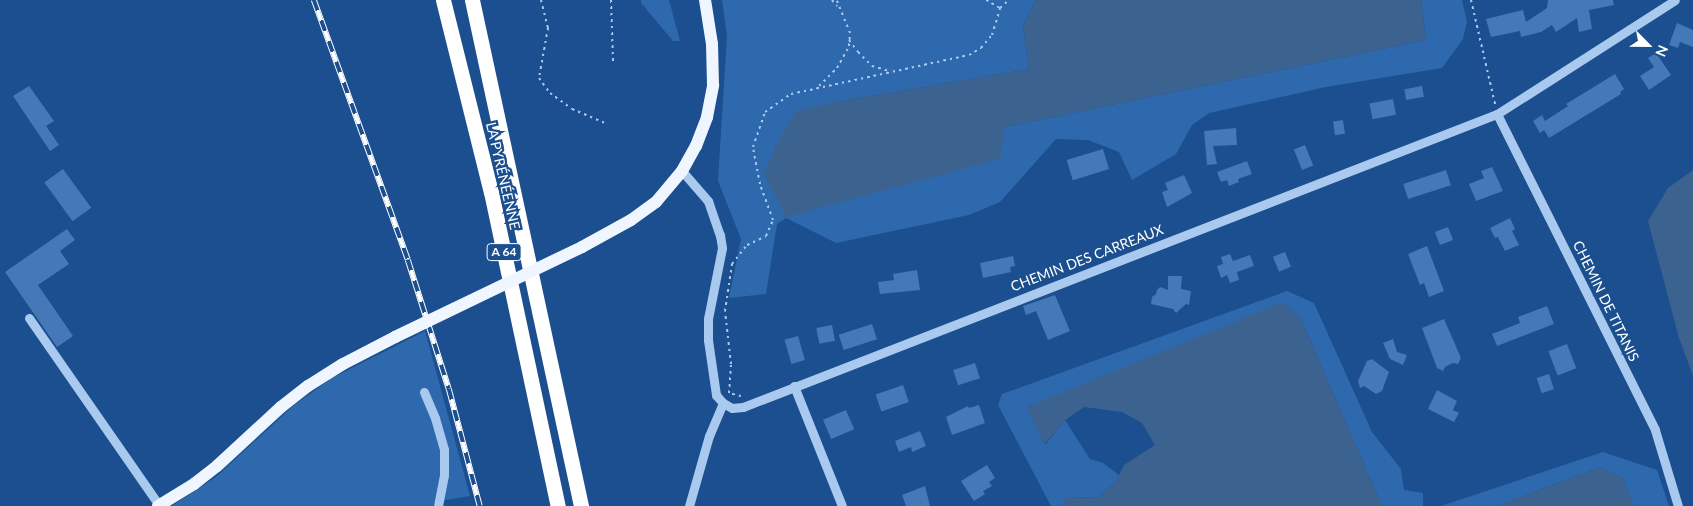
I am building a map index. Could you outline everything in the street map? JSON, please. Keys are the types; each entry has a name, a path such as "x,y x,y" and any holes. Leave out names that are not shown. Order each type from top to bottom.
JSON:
{"highway":[{"name":"LA PYRÉNÉENNE","path":"443,0 491,192 558,506"},
{"name":"LA PYRÉNÉENNE","path":"472,0 581,506"}],"main road":[{"path":"159,506 194,484 217,466 281,407 308,386 343,364 582,247 644,211 664,193 682,171 702,131 710,101 713,58 706,0"}],"street":[{"name":"CHEMIN DES CARREAUX","path":"722,403 732,408 744,407 1497,114 1675,0"},
{"name":"CHEMIN DE TITANIS","path":"1497,114 1655,430 1678,506"},
{"path":"682,171 708,201 720,234 722,248 708,319 708,340 716,395 722,403 709,436 689,506"},
{"path":"29,318 159,506"},
{"path":"794,386 842,506"},
{"path":"424,392 441,436 444,450 444,475 438,506"}],"path":[{"path":"541,0 548,28 539,78 550,93 572,108 605,123"},
{"path":"611,0 613,61"},
{"path":"819,86 837,68 849,46 850,33 832,0"},
{"path":"837,0 838,8"},
{"path":"986,0 1000,8"},
{"path":"743,396 729,393 731,364 725,311 732,264 747,245 766,236 773,220 760,184 753,147 765,112 791,94 819,86 969,55 981,48 992,35 1000,8 1009,0"},
{"path":"1471,0 1497,114"},
{"path":"849,40 872,66 890,72"}],"shaded area":[{"path":"641,0 669,0 680,41 673,41 641,3"},
{"path":"722,0 1036,0 1023,26 1029,69 830,103 1005,127 1426,40 1421,0 1462,0 1467,22 1463,39 1442,68 1326,87 1209,113 1192,125 1176,154 1132,180 1119,152 1088,140 1056,139 1000,202 969,215 836,243 786,218 777,224 766,294 729,298 741,239 718,181 727,36"},
{"path":"1036,0 1421,0 1426,40 1005,127 1000,159 786,217 764,174 777,143 797,111 830,103 1029,69 1023,26"},
{"path":"1693,170 1693,376 1679,338 1648,221 1668,188"},
{"path":"1287,291 1314,303 1372,432 1401,469 1404,490 1423,493 1423,506 1382,506 1301,319 1027,407 1045,445 1065,420 1090,459 1103,463 1119,475 1115,483 1098,497 1066,498 1063,506 1051,506 998,405 1002,394"},
{"path":"1283,302 1301,319 1382,506 1063,506 1066,498 1098,497 1115,483 1124,465 1155,445 1142,423 1122,412 1084,407 1065,420 1044,445 1027,407"},
{"path":"425,331 470,496 435,502 433,506 172,506 216,477 293,406 332,378"},
{"path":"1603,452 1657,470 1669,506 1633,506 1623,478 1600,467 1498,506 1441,506"},
{"path":"1600,467 1623,478 1633,506 1498,506"}],"building":[{"path":"1548,0 1613,0 1614,5 1589,10 1592,29 1579,32 1577,18 1556,32 1552,25 1541,32 1521,37 1520,31 1491,37 1486,19 1523,10 1526,22 1547,8"},
{"path":"1677,23 1693,30 1693,47 1680,42 1678,48 1669,45"},
{"path":"1656,53 1671,75 1649,90 1640,76 1654,67 1648,58"},
{"path":"1615,74 1624,89 1620,92 1621,94 1549,138 1544,130 1540,133 1533,121 1542,115 1545,121 1568,106 1566,104"},
{"path":"29,86 54,121 46,126 59,145 50,151 13,96"},
{"path":"1422,86 1424,97 1406,100 1404,89"},
{"path":"1393,99 1396,115 1372,119 1369,104"},
{"path":"1343,120 1345,134 1335,135 1333,121"},
{"path":"1236,128 1237,145 1213,146 1217,164 1207,165 1204,131"},
{"path":"1305,145 1313,165 1302,170 1294,149"},
{"path":"1103,149 1109,169 1073,180 1067,160"},
{"path":"1247,161 1252,174 1238,179 1239,182 1229,186 1227,180 1221,182 1217,172"},
{"path":"1492,167 1503,191 1476,201 1469,184 1484,178 1481,171"},
{"path":"63,169 91,208 73,221 44,183"},
{"path":"1446,170 1451,185 1408,199 1403,184"},
{"path":"1184,175 1192,193 1167,207 1162,192 1168,190 1165,183"},
{"path":"1510,218 1515,229 1512,231 1519,245 1505,251 1498,237 1495,238 1490,228"},
{"path":"1448,227 1453,240 1440,245 1435,232"},
{"path":"67,229 75,240 60,251 69,264 38,285 73,336 57,347 5,272"},
{"path":"1427,246 1444,291 1429,297 1424,283 1420,285 1408,254"},
{"path":"1285,252 1291,267 1279,272 1273,257"},
{"path":"1230,254 1233,261 1250,255 1254,266 1237,272 1239,280 1230,283 1227,275 1221,278 1217,266 1223,264 1221,257"},
{"path":"1013,256 1015,266 1010,267 1011,272 983,278 980,263"},
{"path":"917,270 920,290 880,294 878,282 894,280 893,274"},
{"path":"1168,276 1182,276 1181,289 1191,291 1189,305 1186,304 1176,313 1173,309 1151,304 1152,297 1160,287 1168,290"},
{"path":"1055,295 1070,331 1048,340 1036,311 1026,315 1023,306"},
{"path":"1547,306 1554,324 1497,346 1492,334 1520,323 1518,317"},
{"path":"1444,319 1461,358 1458,364 1453,363 1445,367 1443,371 1437,368 1422,328"},
{"path":"872,324 877,339 844,350 839,335"},
{"path":"832,325 835,341 819,344 816,328"},
{"path":"798,336 805,360 791,364 785,340"},
{"path":"1393,339 1397,352 1407,355 1403,365 1390,359 1383,343"},
{"path":"1567,344 1576,368 1558,375 1548,351"},
{"path":"1372,359 1389,372 1382,391 1376,394 1364,386 1360,388 1358,381 1367,361"},
{"path":"975,363 980,378 958,385 953,370"},
{"path":"1549,374 1554,389 1542,393 1537,378"},
{"path":"903,385 909,402 881,411 876,394"},
{"path":"1437,390 1457,401 1453,410 1459,413 1454,422 1428,409"},
{"path":"979,405 985,423 952,435 946,417 968,406 969,408"},
{"path":"846,410 854,429 831,439 823,420"},
{"path":"920,431 926,446 912,452 911,447 899,452 895,441"},
{"path":"987,465 995,478 989,482 992,486 983,491 985,494 974,501 961,481"},
{"path":"925,486 930,506 906,506 902,495"}],"railway":[{"path":"314,0 408,260 449,389 480,506"}]}
